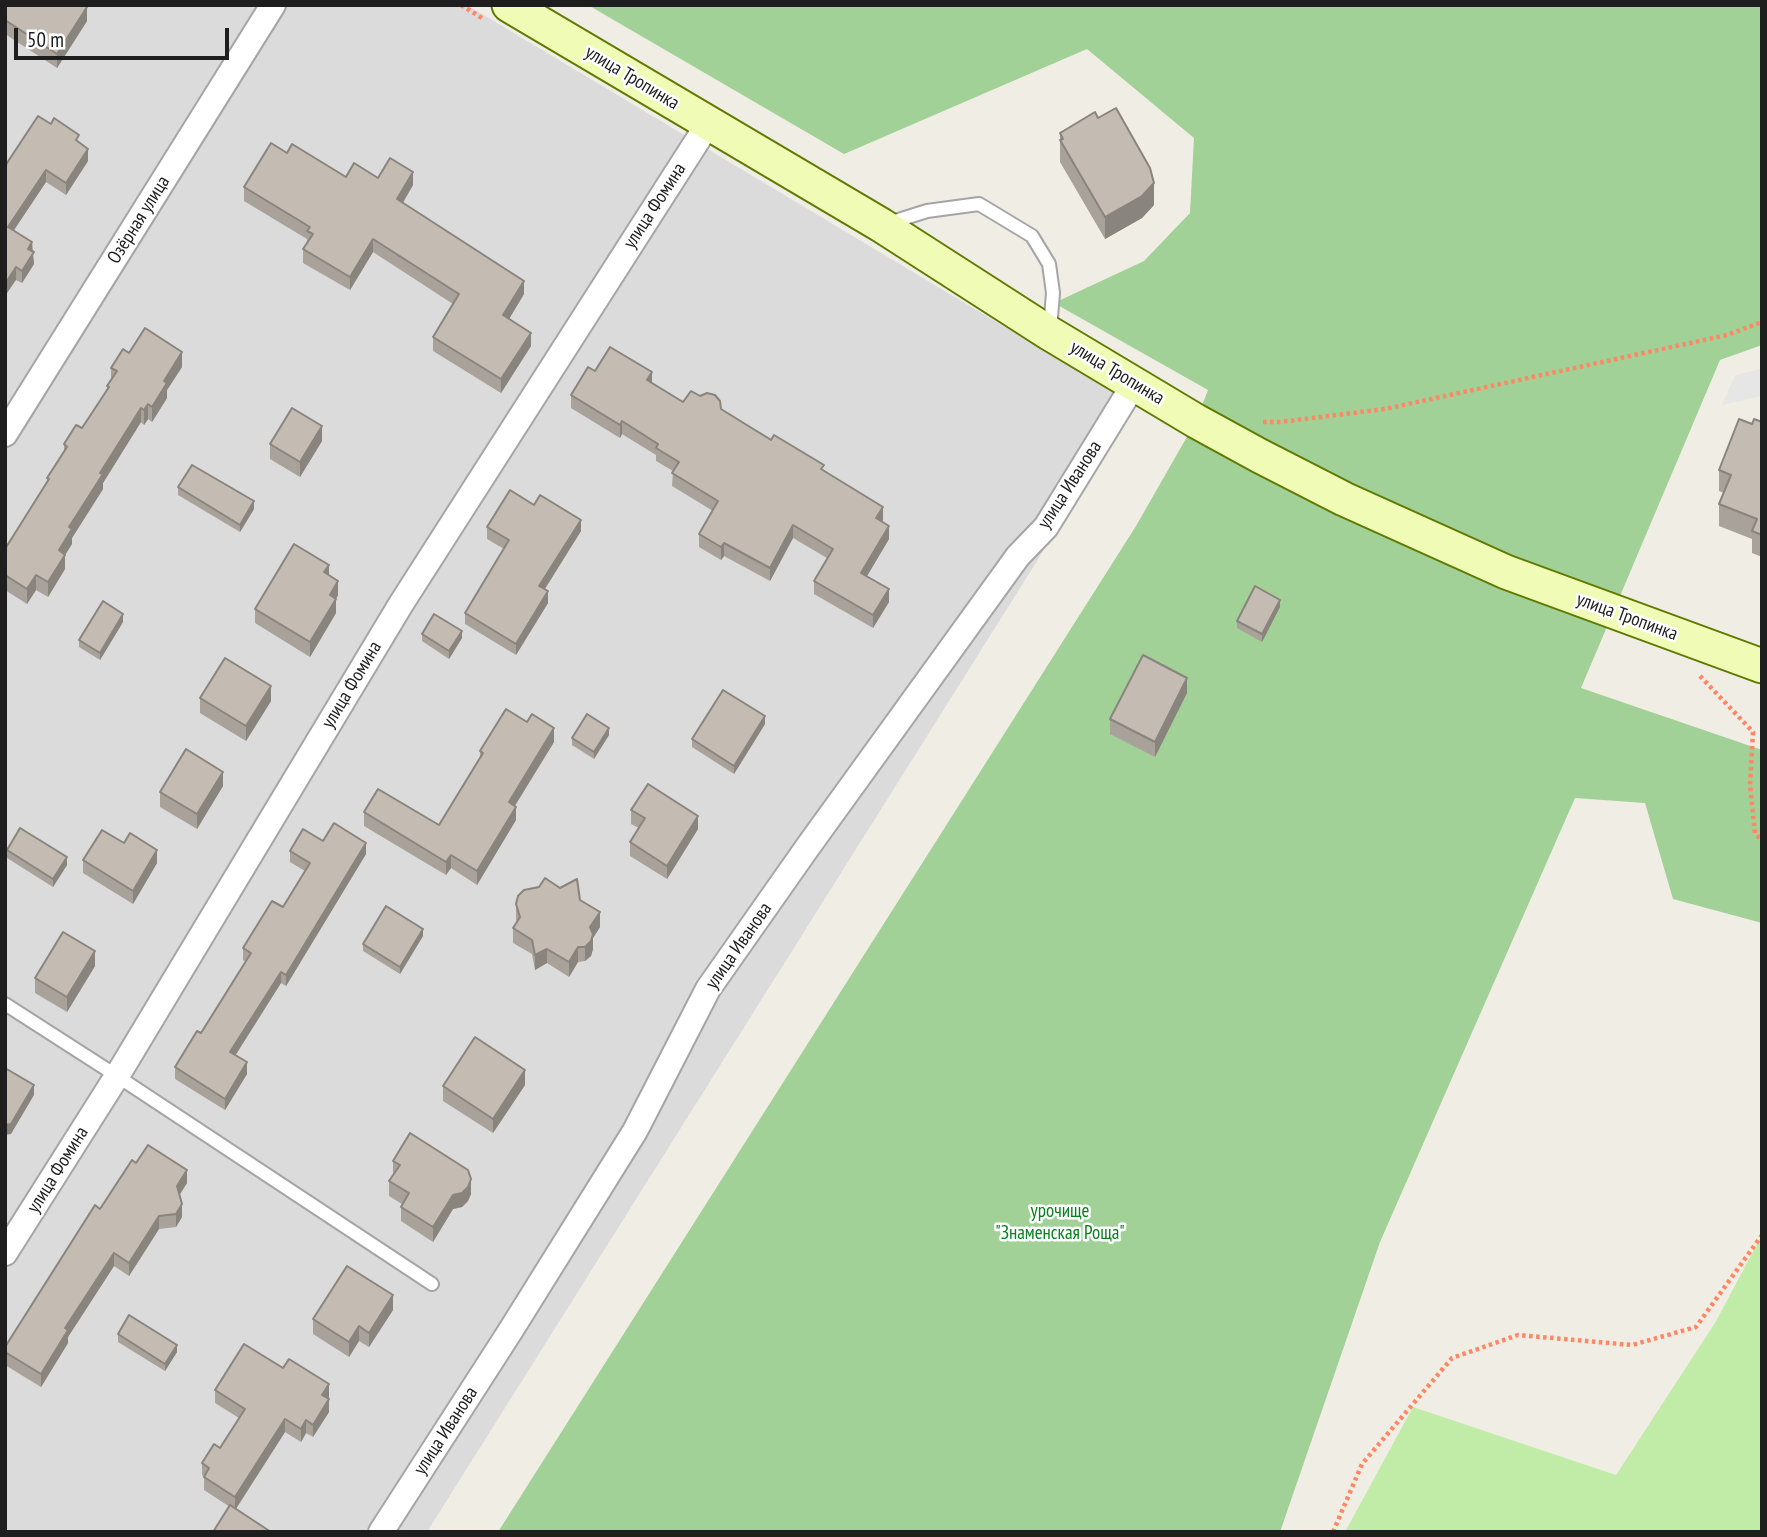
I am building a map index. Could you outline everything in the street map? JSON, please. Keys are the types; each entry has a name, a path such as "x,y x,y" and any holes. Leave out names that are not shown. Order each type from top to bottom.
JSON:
{"main road":[{"name":"улица Тропинка","path":"509,5 881,225 1049,333 1196,421 1344,499 1506,572 1762,666"}],"street":[{"name":"Озёрная улица","path":"5,434 273,5"},
{"name":"улица Фомина","path":"5,1253 117,1076 401,604 708,124"},
{"name":"улица Иванова","path":"381,1532 512,1330 635,1130 709,989 807,848 1018,556 1045,527 1134,384"}],"lane":[{"path":"881,225 927,211 979,204 1032,236 1049,264 1053,293 1049,333"},
{"path":"5,1004 432,1284"}],"path":[{"path":"1256,422 1280,422 1385,409 1727,335 1762,322"},
{"path":"1676,636 1687,663 1753,732 1750,785 1755,834 1762,840"},
{"path":"1333,1532 1362,1464 1452,1359 1518,1335 1632,1345 1696,1327 1762,1235"}],"shaded area":[{"path":"5,5 467,5 1135,405 427,1532 5,1532"},
{"path":"1762,369 1762,396 1722,405 1735,375"}],"green space":[{"name":"урочище \"Знаменская Роща\"","path":"588,5 1762,5 1762,345 1720,360 1581,688 1762,750 1762,923 1673,899 1645,803 1575,798 1380,1242 1280,1532 498,1532 1136,526 1196,421 1208,390 1054,303 1144,261 1190,213 1194,138 1087,49 844,154"},
{"path":"1762,1235 1762,1532 1345,1532 1413,1407 1616,1475 1715,1323"}],"building":[{"path":"5,5 87,7 57,54 5,20"},
{"path":"1116,108 1150,168 1154,183 1142,196 1105,217 1060,140 1063,139 1060,133 1095,112 1098,118"},
{"path":"38,116 51,124 54,118 79,135 76,140 88,149 66,183 46,170 8,227 32,242 28,249 34,252 22,271 16,267 5,284 5,166"},
{"path":"271,143 287,153 292,144 346,177 354,163 378,178 390,158 413,172 397,199 524,281 503,315 531,333 501,379 433,337 459,294 373,239 350,277 303,249 313,234 307,231 310,227 244,187"},
{"path":"145,328 182,352 152,407 148,404 144,410 141,408 100,473 103,474 69,527 72,529 59,550 65,555 48,582 36,575 27,589 5,575 5,549 49,479 47,478 67,447 64,444 76,425 82,428 109,387 107,386 117,371 111,368 123,349 129,353"},
{"path":"610,347 652,372 647,380 683,402 691,391 700,396 707,393 715,395 720,401 721,409 771,440 774,435 824,465 821,469 883,507 876,518 889,526 861,573 889,589 873,615 814,581 833,549 793,525 770,568 724,543 721,547 699,534 718,501 672,473 679,462 656,448 658,444 622,421 620,425 571,395 588,367 595,371"},
{"path":"292,408 322,426 300,462 270,444"},
{"path":"1739,419 1752,424 1754,419 1762,422 1762,535 1752,531 1757,519 1719,504 1731,475 1719,470"},
{"path":"192,465 254,501 240,525 178,487"},
{"path":"510,490 534,505 540,495 581,520 539,586 548,591 516,644 465,613 509,540 487,527"},
{"path":"294,544 329,565 324,572 338,581 330,595 336,599 310,642 255,609"},
{"path":"1255,586 1280,600 1262,634 1237,621"},
{"path":"103,601 123,614 100,653 79,640"},
{"path":"434,614 462,631 449,651 422,634"},
{"path":"1143,655 1187,678 1155,742 1110,719"},
{"path":"225,658 271,686 246,726 200,698"},
{"path":"723,690 765,716 734,766 692,739"},
{"path":"506,709 527,722 532,714 554,728 509,802 516,807 477,871 451,855 446,862 364,812 378,789 439,825"},
{"path":"587,714 609,728 594,752 572,738"},
{"path":"186,749 223,772 197,814 160,792"},
{"path":"648,784 698,816 667,866 630,842 645,818 631,810"},
{"path":"334,823 366,843 286,975 281,972 230,1052 247,1062 225,1099 175,1067 197,1031 201,1033 251,953 243,948 272,901 283,907 310,863 290,851 303,829 323,841"},
{"path":"20,828 67,857 53,879 7,850"},
{"path":"102,830 124,843 130,833 157,850 133,891 83,860"},
{"path":"545,878 560,888 577,879 580,900 600,912 590,927 593,934 591,941 585,947 578,947 569,962 547,949 535,955 532,940 513,928 520,917 516,904 518,896 524,890 539,887"},
{"path":"386,906 423,929 400,967 363,944"},
{"path":"63,932 95,951 67,997 35,978"},
{"path":"475,1037 525,1070 493,1119 443,1086"},
{"path":"5,1068 34,1085 11,1124 5,1125"},
{"path":"410,1133 468,1170 471,1179 462,1193 453,1195 433,1227 401,1207 409,1193 389,1181 400,1165 393,1161"},
{"path":"148,1145 187,1170 177,1186 182,1204 176,1214 159,1216 129,1263 114,1253 65,1328 68,1330 41,1374 5,1352 5,1347 95,1205 100,1209 132,1160 136,1163"},
{"path":"347,1266 393,1295 369,1333 359,1326 349,1342 313,1319"},
{"path":"129,1315 177,1345 165,1364 118,1334"},
{"path":"244,1344 283,1368 289,1359 329,1384 322,1395 329,1399 313,1425 306,1420 301,1429 285,1419 235,1497 204,1477 209,1468 202,1463 214,1444 220,1448 245,1409 215,1390"},
{"path":"230,1505 268,1530 267,1532 213,1532"}]}
